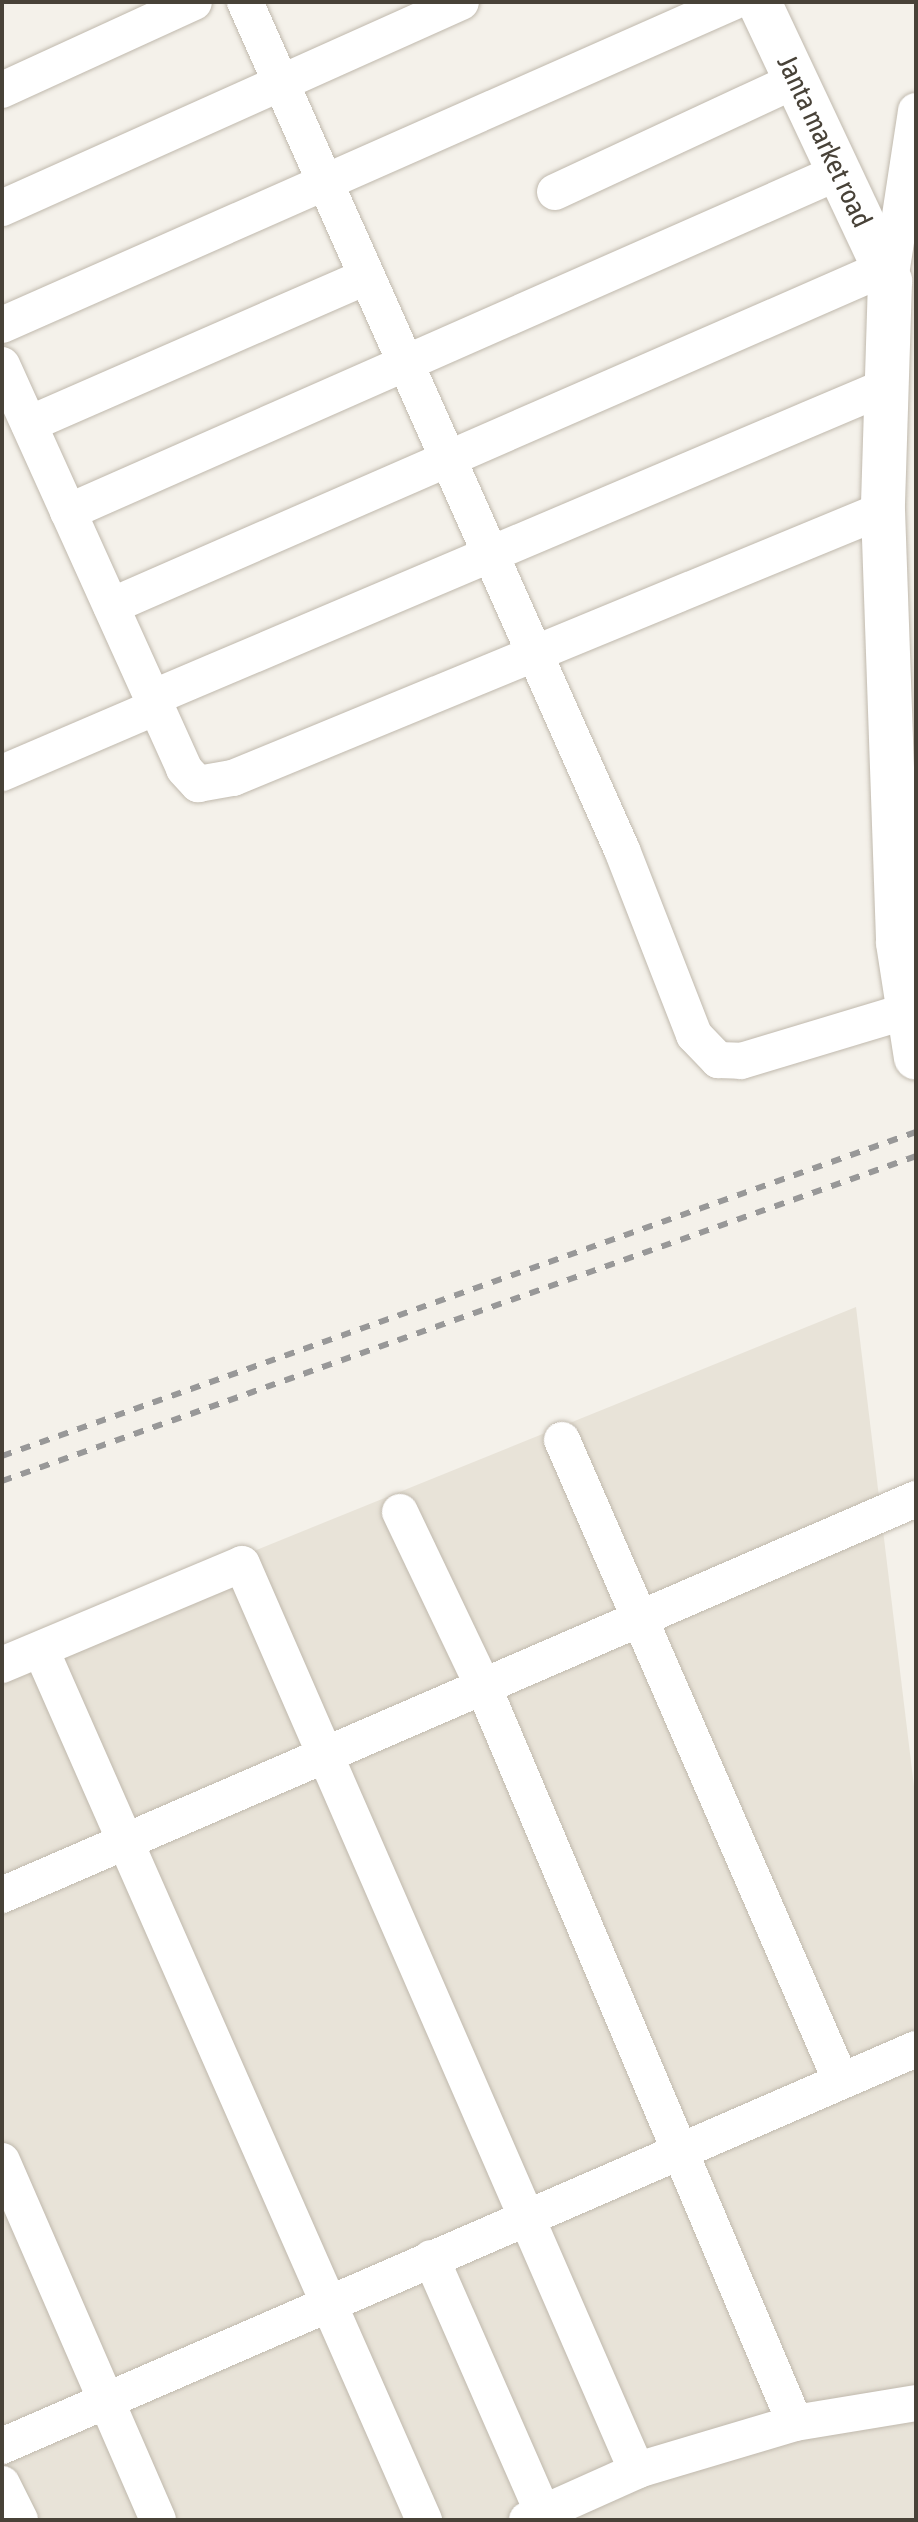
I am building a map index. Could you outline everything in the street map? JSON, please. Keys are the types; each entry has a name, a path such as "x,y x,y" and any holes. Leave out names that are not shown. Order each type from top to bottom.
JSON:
{"street":[{"path":"2,90 194,2"},
{"path":"245,2 535,654 694,1035 718,1060 772,1056 911,1010"},
{"path":"2,208 461,2"},
{"path":"2,325 325,185 733,2"},
{"name":"Janta market road","path":"759,2 887,274"},
{"path":"555,192 796,80"},
{"path":"916,111 887,274 883,510 916,1058"},
{"path":"68,512 839,172"},
{"path":"111,606 887,274"},
{"path":"29,424 366,277"},
{"path":"2,365 184,769 198,784 215,785 883,510"},
{"path":"2,773 154,702 490,555 887,386"},
{"path":"562,1440 841,2081"},
{"path":"2,1895 916,1499"},
{"path":"400,1512 483,1686 795,2423"},
{"path":"2,1665 242,1564 524,2218 637,2471"},
{"path":"41,1650 323,2305 424,2520"},
{"path":"2,2446 916,2049"},
{"path":"2,2161 158,2520"},
{"path":"431,2258 535,2516 637,2471 795,2423 916,2403"},
{"path":"2,2484 20,2520"}],"shaded area":[{"path":"856,1307 916,1803 916,2520 2,2520 2,1653"}],"railway":[{"path":"2,1456 916,1132"},
{"path":"2,1481 916,1156"}]}
